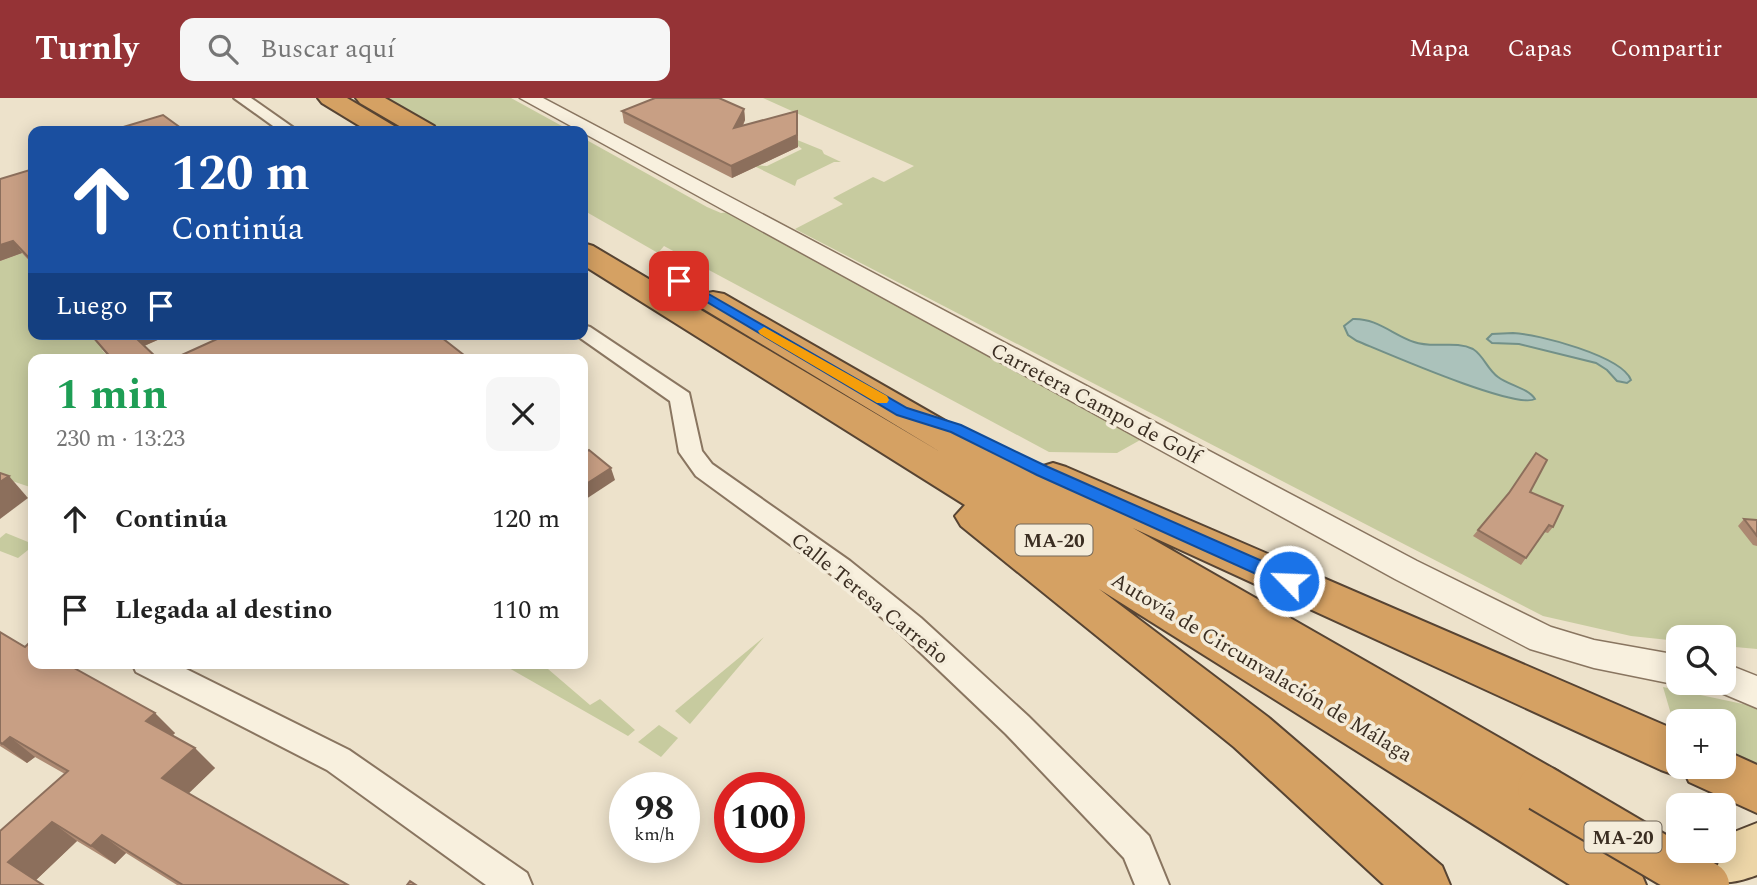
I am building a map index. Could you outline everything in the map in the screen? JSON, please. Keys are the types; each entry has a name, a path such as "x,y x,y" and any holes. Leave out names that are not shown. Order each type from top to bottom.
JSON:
{"highway":[{"path":"330,98 377,126"},
{"path":"368,98 416,126"},
{"name":"Autovía de Circunvalación de Málaga","path":"588,227 902,411 1533,808 1619,885"},
{"name":"Autovía de Circunvalación de Málaga","path":"588,254 858,420 1533,808 1729,865"},
{"path":"902,411 956,429 1068,482 1666,749"},
{"path":"858,420 883,452 982,521 1251,733 1423,885"},
{"path":"1735,779 1757,789"}],"street":[{"path":"241,98 283,126"},
{"name":"Carretera Campo de Golf","path":"529,98 581,126"},
{"name":"Carretera Campo de Golf","path":"588,130 1406,570 1542,639 1594,654 1666,668"},
{"name":"Calle Teresa Carreño","path":"588,334 681,398 691,452 704,470 841,568 911,626 1035,743 1137,847 1152,885"},
{"path":"158,669 338,760 515,885"},
{"path":"1330,802 1391,885"}],"green space":[{"path":"387,98 511,98 562,126 436,126"},
{"path":"763,98 1757,98 1757,649 1736,647 1736,625 1666,625 1666,640 1631,636 1543,616 795,229 843,204 833,198 873,177 884,182 914,166"},
{"path":"785,135 822,150 824,154 841,162 834,162 797,180 795,186 752,165 767,166 802,149"},
{"path":"588,141 707,207 721,213 730,212 1142,439 1117,453 1049,452 664,246 658,253 588,213"},
{"path":"22,253 28,260 28,340 102,340 108,347 102,350 106,354 28,354 28,486 0,477 0,261"},
{"path":"6,533 28,542 28,550 18,558 0,551 0,538"},
{"path":"764,637 690,724 675,711"},
{"path":"511,669 548,669 590,705 600,699 635,730 628,736"},
{"path":"1663,687 1666,688 1666,695 1701,695 1757,707 1757,777 1736,769 1736,709 1669,709"},
{"path":"659,725 678,738 661,757 638,742"}],"water":[{"path":"1353,319 1370,321 1421,344 1459,345 1473,349 1498,377 1528,392 1535,399 1523,400 1477,388 1357,341 1348,335 1344,326"},
{"path":"1513,333 1541,337 1596,355 1624,371 1631,380 1627,383 1617,381 1596,363 1519,344 1492,343 1487,339 1492,334"}],"building":[{"path":"655,98 719,98 744,109 734,128 797,111 797,135 731,166 622,111"},
{"path":"163,115 178,126 127,126"},
{"path":"28,171 28,257 13,241 0,245 0,179"},
{"path":"96,340 138,340 153,354 108,354"},
{"path":"215,340 445,340 463,354 184,354"},
{"path":"588,451 611,468 588,483"},
{"path":"1536,453 1547,460 1530,492 1563,506 1553,527 1549,525 1526,558 1478,530 1509,493"},
{"path":"0,473 9,476 0,482"},
{"path":"1744,519 1757,520 1757,536"},
{"path":"0,632 25,647 28,644 28,669 76,669 155,713 146,721 195,748 162,778 348,885 183,885 102,835 91,846 52,822 8,862 43,885 0,885 0,831 68,771 10,737 2,744"}],"slow traffic":[{"path":"764,331 882,400"}],"route":[{"path":"679,281 902,411 956,429 1042,471 1289,581"}]}
